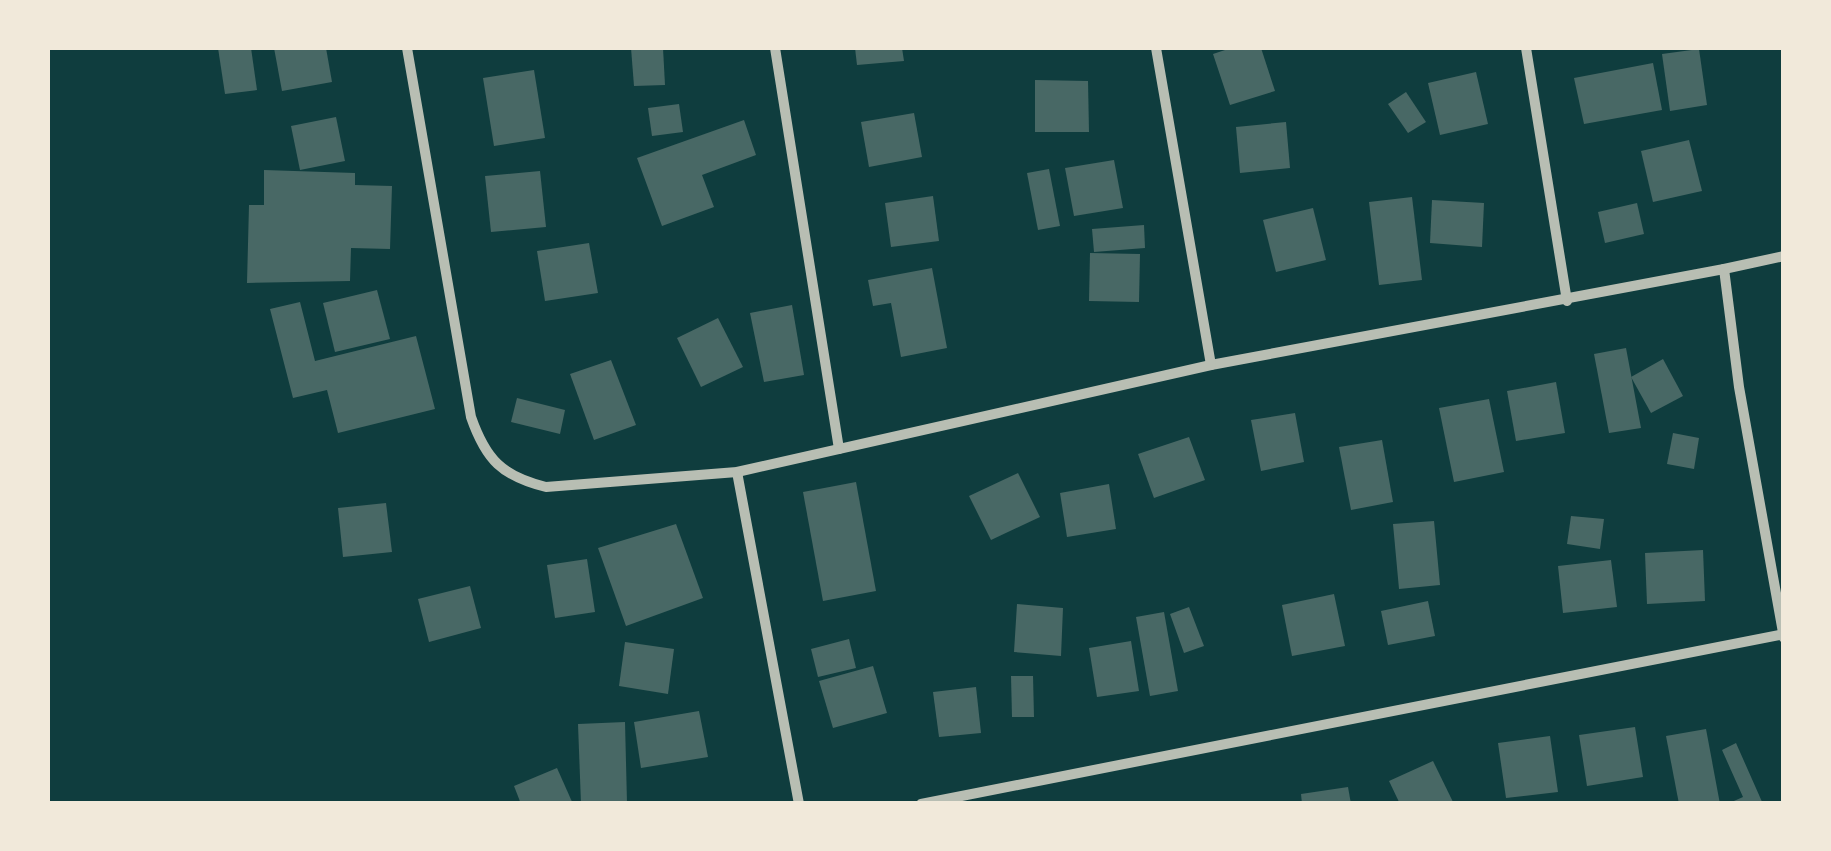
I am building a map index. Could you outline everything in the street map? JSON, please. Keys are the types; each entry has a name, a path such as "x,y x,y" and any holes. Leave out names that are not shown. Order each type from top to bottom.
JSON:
{"street":[{"path":"407,48 471,418 483,451 500,471 546,486 737,472 1210,365 1567,301 1784,256"},
{"path":"775,48 838,449"},
{"path":"1156,48 1210,365"},
{"path":"1526,48 1567,301"},
{"path":"921,804 1783,635 1739,387 1724,269"},
{"path":"737,472 799,804"}],"building":[{"path":"218,48 251,48 257,90 225,94"},
{"path":"274,48 326,48 332,82 282,91"},
{"path":"631,48 663,48 665,85 634,86"},
{"path":"855,48 902,48 904,61 857,65"},
{"path":"1231,48 1261,48 1275,91 1230,105 1213,54"},
{"path":"1699,49 1707,105 1670,111 1662,54"},
{"path":"1653,63 1662,110 1584,124 1574,78"},
{"path":"534,70 545,138 494,146 483,78"},
{"path":"1476,72 1488,124 1440,135 1428,83"},
{"path":"1035,80 1088,81 1089,132 1035,132"},
{"path":"1406,92 1426,122 1408,133 1388,104"},
{"path":"679,104 683,132 652,136 648,108"},
{"path":"914,113 922,157 869,167 861,122"},
{"path":"336,117 345,161 300,170 291,126"},
{"path":"744,120 756,155 702,175 714,207 662,226 637,158"},
{"path":"1286,122 1290,168 1240,173 1236,127"},
{"path":"1689,140 1702,191 1653,202 1641,151"},
{"path":"1114,160 1123,208 1074,216 1065,168"},
{"path":"1049,169 1060,226 1038,230 1027,173"},
{"path":"264,170 355,173 355,185 392,186 390,249 351,248 350,281 247,283 249,205 264,205"},
{"path":"540,171 546,227 491,232 485,176"},
{"path":"933,196 939,241 891,247 885,203"},
{"path":"1412,197 1422,280 1379,285 1369,202"},
{"path":"1432,200 1484,203 1482,247 1430,243"},
{"path":"1637,203 1644,234 1605,243 1598,212"},
{"path":"1313,208 1326,260 1276,272 1263,220"},
{"path":"1144,225 1145,248 1094,252 1092,229"},
{"path":"589,243 598,293 545,301 537,251"},
{"path":"1090,253 1140,254 1139,302 1089,301"},
{"path":"932,268 947,348 901,357 891,303 873,306 868,280"},
{"path":"377,290 390,339 335,352 323,303"},
{"path":"300,302 315,361 416,336 435,409 338,433 327,390 293,398 270,309"},
{"path":"792,305 804,375 764,382 750,313"},
{"path":"718,318 743,367 701,387 677,338"},
{"path":"1626,348 1641,428 1609,433 1594,354"},
{"path":"1663,359 1683,396 1651,413 1631,377"},
{"path":"611,360 636,425 594,440 570,374"},
{"path":"1556,382 1565,433 1516,441 1507,391"},
{"path":"517,398 565,410 560,434 511,422"},
{"path":"1489,399 1504,472 1454,482 1439,408"},
{"path":"1295,413 1304,462 1261,471 1251,420"},
{"path":"1673,433 1699,438 1694,469 1667,464"},
{"path":"1189,437 1205,480 1154,498 1138,454"},
{"path":"1382,440 1393,502 1351,510 1339,447"},
{"path":"1018,473 1040,517 991,540 969,496"},
{"path":"856,482 876,591 823,601 803,492"},
{"path":"1109,484 1116,529 1067,537 1060,493"},
{"path":"386,503 392,552 343,557 338,508"},
{"path":"1571,516 1604,519 1600,549 1567,544"},
{"path":"1434,521 1440,585 1399,589 1393,524"},
{"path":"676,524 703,598 626,626 598,548"},
{"path":"1703,550 1705,601 1647,604 1645,553"},
{"path":"587,559 595,612 555,618 547,565"},
{"path":"1611,560 1617,607 1563,613 1558,566"},
{"path":"470,586 481,628 429,642 418,599"},
{"path":"1334,594 1345,646 1292,656 1282,605"},
{"path":"1428,601 1435,636 1388,645 1381,611"},
{"path":"1017,604 1063,608 1061,656 1014,652"},
{"path":"1189,607 1204,646 1184,653 1170,614"},
{"path":"1164,612 1178,691 1150,696 1136,617"},
{"path":"849,639 856,668 818,677 811,649"},
{"path":"1131,641 1139,691 1097,697 1089,648"},
{"path":"625,642 674,649 668,694 619,686"},
{"path":"873,666 887,713 833,728 819,681"},
{"path":"1011,676 1033,676 1034,717 1012,717"},
{"path":"976,687 981,733 939,737 933,692"},
{"path":"699,711 708,757 641,768 634,722"},
{"path":"625,722 627,803 581,804 578,724"},
{"path":"1635,727 1643,777 1587,786 1579,735"},
{"path":"1706,729 1720,804 1679,804 1666,736"},
{"path":"1550,736 1558,792 1506,798 1498,743"},
{"path":"1736,743 1763,804 1727,804 1743,797 1722,750"},
{"path":"1433,761 1454,804 1400,804 1389,781"},
{"path":"557,768 573,804 521,804 514,786"},
{"path":"1348,787 1351,804 1302,804 1301,794"}]}
